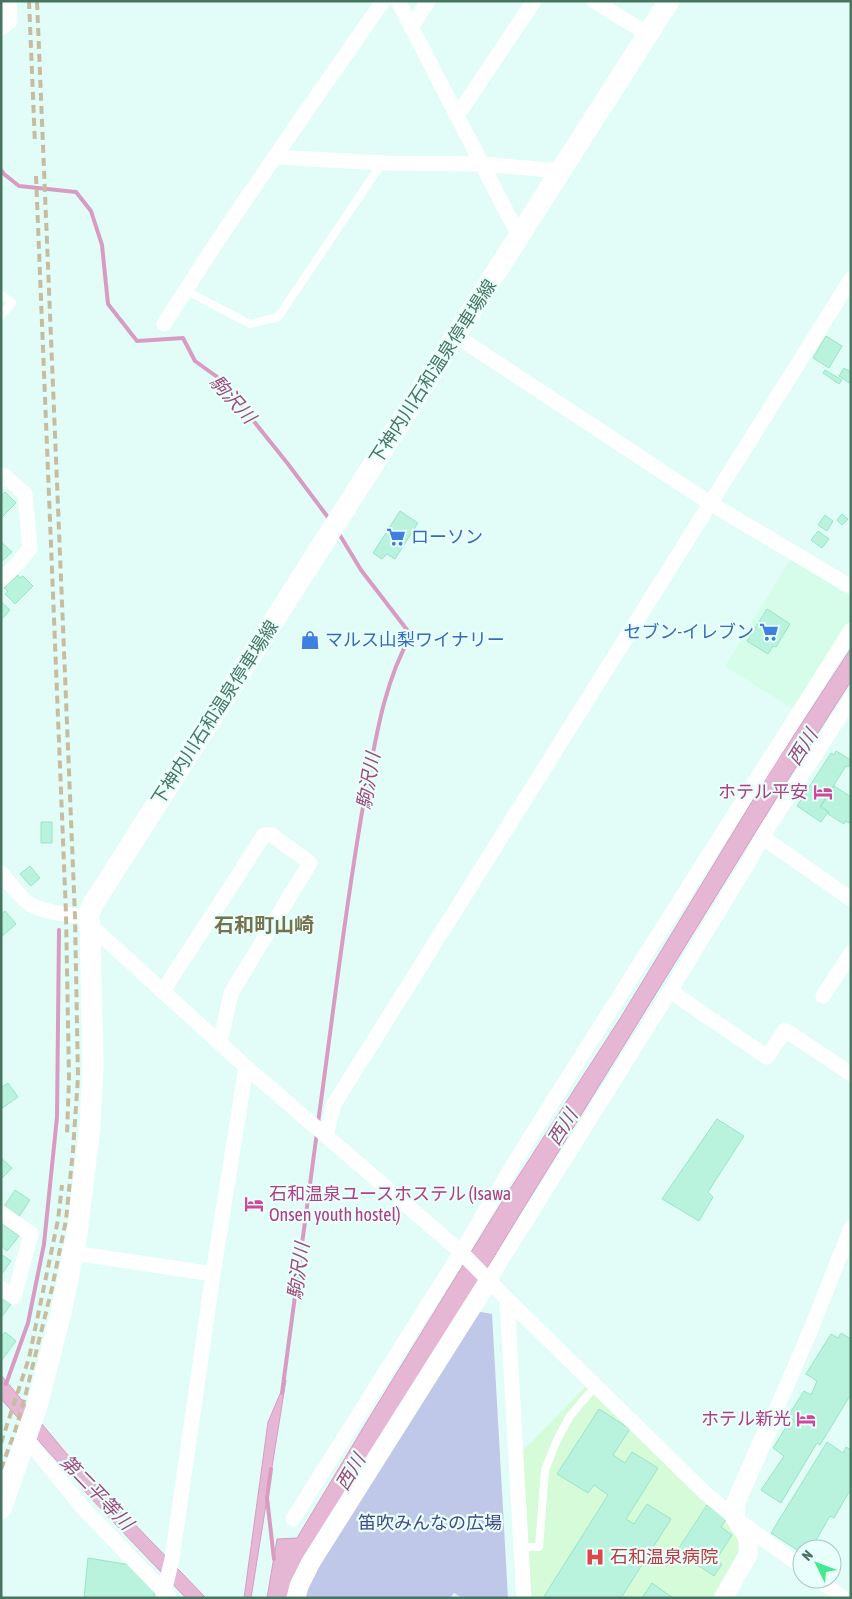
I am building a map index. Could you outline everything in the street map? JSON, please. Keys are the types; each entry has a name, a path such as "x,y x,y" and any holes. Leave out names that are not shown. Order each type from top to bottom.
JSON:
{"main road":[{"name":"下神内川石和温泉停車場線","path":"1,1509 37,1406 61,1313 77,1234 90,1127 93,1065 89,920 93,904 668,1"}],"street":[{"path":"1,28 10,21 9,1"},
{"path":"164,324 275,157 383,1"},
{"path":"398,1 519,236"},
{"path":"411,28 428,1"},
{"path":"458,116 534,1"},
{"path":"594,1 648,34"},
{"path":"275,157 383,163 483,164 561,171"},
{"path":"325,1135 334,1104 851,279"},
{"path":"456,336 710,503 851,587"},
{"path":"1,480 6,476 25,494 30,548 20,562 1,580"},
{"path":"293,1519 464,1255 540,1122 851,630"},
{"path":"296,1598 299,1586 312,1562 487,1278 670,991 762,837 851,699"},
{"path":"163,991 264,835 272,835 310,863 231,993 220,1043"},
{"path":"762,837 851,898"},
{"path":"1,872 28,903 49,911 89,920 220,1043 464,1255 705,1492 735,1518 792,1560"},
{"path":"823,996 851,953"},
{"path":"670,991 767,1057 785,1030 851,1074"},
{"path":"166,1591 246,1066"},
{"path":"1,1213 32,1234 14,1297 1,1288"},
{"path":"723,1598 748,1555 748,1538 735,1518 736,1502 847,1248 851,1228"},
{"path":"73,1253 213,1274"},
{"path":"507,1299 524,1598"},
{"path":"27,1436 84,1509 166,1591"},
{"path":"831,1589 843,1598"}],"lane":[{"path":"185,290 250,324 278,317 383,163"},
{"path":"1,294 12,303 1,316"},
{"path":"521,1547 539,1547 545,1470 557,1440 570,1416 596,1385"}],"shaded area":[{"path":"791,558 851,597 851,626 796,711 725,666"},
{"path":"591,1381 748,1538 723,1598 524,1598 516,1458"}],"green space":[{"name":"笛吹みんなの広場","path":"476,1311 492,1314 508,1598 462,1598 454,1593 450,1598 305,1598 310,1580"}],"water":[{"name":"西川","path":"851,648 851,681 784,786 512,1227 290,1598 267,1598 277,1539 297,1538 503,1200 621,1017 768,775"},
{"name":"第二平等川","path":"1,1375 67,1454 206,1598 186,1598 69,1475 1,1399"},
{"path":"286,1380 251,1598 244,1598 268,1422"}],"building":[{"path":"826,336 842,346 829,368 813,358"},
{"path":"844,368 851,372 851,384 839,376"},
{"path":"825,370 842,380 839,384 823,373"},
{"path":"5,492 16,503 1,518 1,495"},
{"path":"400,511 418,523 395,559 387,554 382,559 373,553"},
{"path":"842,514 848,519 842,525 837,520"},
{"path":"825,515 833,521 827,531 818,525"},
{"path":"818,531 829,539 822,548 811,540"},
{"path":"1,542 12,552 1,562"},
{"path":"18,575 20,578 23,576 33,586 15,604 5,594 8,591 4,588"},
{"path":"1,602 10,610 1,620"},
{"name":"セブン-イレブン","path":"767,609 790,624 776,647 773,646 768,654 747,641"},
{"path":"836,751 851,760 851,763 848,767 846,766 820,807 828,812 821,822 797,806 831,753 834,755"},
{"path":"834,786 851,797 851,824 846,821 844,824 828,814 829,812 821,806"},
{"path":"41,822 52,822 52,843 41,843"},
{"path":"30,866 40,878 31,886 20,874"},
{"path":"5,911 16,924 1,937 1,915"},
{"path":"8,1083 18,1097 1,1109 1,1088"},
{"path":"717,1119 744,1136 708,1192 713,1197 699,1221 662,1199"},
{"path":"1,1158 12,1168 1,1179"},
{"path":"15,1190 30,1200 18,1218 3,1208"},
{"path":"2,1224 19,1236 7,1251 1,1246"},
{"path":"1,1254 11,1261 1,1275"},
{"path":"1,1297 11,1304 1,1318"},
{"path":"5,1332 16,1341 1,1361 1,1337"},
{"path":"841,1333 851,1339 851,1394 820,1445 817,1443 781,1503 761,1490 784,1456 773,1448 786,1427 789,1429 794,1420 791,1419 790,1413 804,1391 811,1395 817,1381 806,1374 831,1334 838,1338"},
{"path":"599,1409 630,1429 613,1455 625,1463 632,1452 658,1468 626,1519 634,1524 647,1504 671,1519 621,1598 543,1598 608,1495 594,1485 588,1493 557,1474"},
{"path":"827,1442 843,1453 846,1447 851,1450 851,1493 849,1492 834,1518 830,1516 817,1539 792,1539 792,1547 771,1533"},
{"path":"707,1505 727,1518 721,1527 732,1535 716,1560 722,1564 714,1576 677,1551"},
{"path":"88,1558 131,1565 155,1588 154,1598 84,1598"},
{"path":"652,1583 673,1598 642,1598"}],"waterway":[{"name":"駒沢川","path":"1,170 19,186 76,192 91,211 102,245 108,304 137,341 183,338 195,361 220,379 330,520"},
{"name":"駒沢川","path":"318,1123 351,881 372,759 386,695 401,654 411,635 361,570 338,532"},
{"path":"6,1384 28,1323 44,1244 57,1117 59,930"},
{"name":"駒沢川","path":"282,1393 317,1132"},
{"name":"駒沢川","path":"271,1469 267,1498 274,1559"}],"railway":[{"path":"29,1 35,144"},
{"path":"1,1469 25,1397 52,1288 66,1220 78,1077 75,916 37,1"},
{"path":"36,176 66,914 69,1078 67,1135"},
{"path":"1,1443 29,1358 58,1220 62,1185"}],"place":[{"name":"ローソン","path":"396,537"},
{"name":"セブン-イレブン","path":"769,632"},
{"name":"マルス山梨ワイナリー","path":"310,640"},
{"name":"ホテル平安","path":"823,792"},
{"name":"石和温泉ユースホステル (Isawa Onsen youth hostel)","path":"254,1204"},
{"name":"ホテル新光","path":"806,1419"},
{"name":"石和温泉病院","path":"595,1557"}],"district":[{"name":"石和町山崎","path":"264,925"}]}
